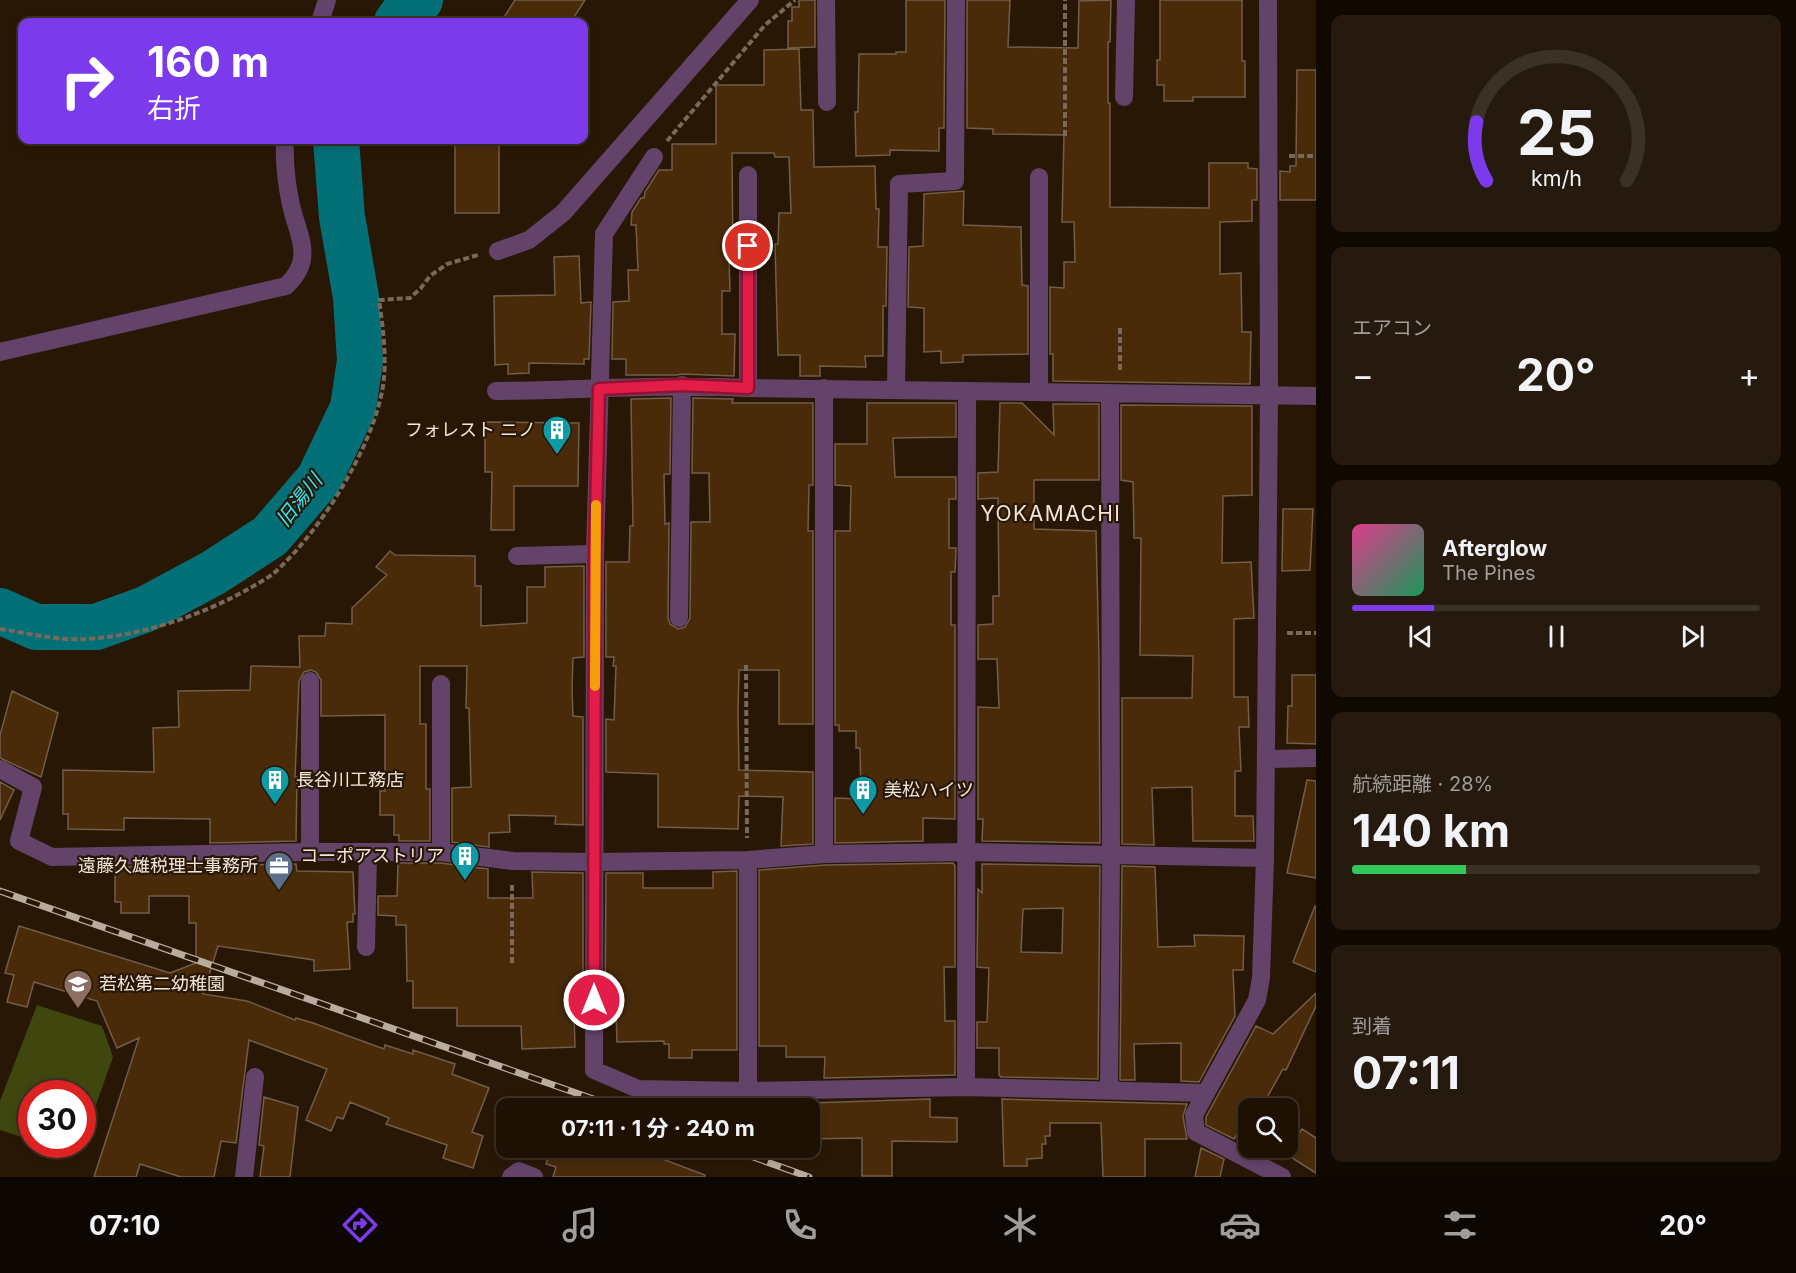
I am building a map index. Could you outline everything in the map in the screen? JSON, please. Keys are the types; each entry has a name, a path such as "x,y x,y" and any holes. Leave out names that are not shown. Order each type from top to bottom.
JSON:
{"street":[{"path":"321,18 327,0"},
{"path":"498,250 529,240 563,213 750,0"},
{"path":"826,0 827,102"},
{"path":"896,389 899,184 954,181 956,0"},
{"path":"1124,97 1126,0"},
{"path":"1268,0 1269,395 1265,858 1261,978 1257,1000 1194,1115 1196,1132 1282,1177"},
{"path":"0,352 285,286 296,276 302,264 302,240 290,202 284,157 285,144"},
{"path":"654,157 604,234 595,554 594,1070 638,1089 748,1091 966,1087 1206,1093"},
{"path":"748,175 748,388"},
{"path":"1039,177 1039,392"},
{"path":"496,391 682,385 748,388 1316,396"},
{"path":"679,618 682,385"},
{"path":"824,388 824,854"},
{"path":"966,1087 967,391"},
{"path":"1109,1091 1115,394"},
{"path":"517,556 595,554"},
{"path":"310,681 310,852"},
{"path":"441,684 441,852"},
{"path":"1266,759 1316,758"},
{"path":"0,769 33,787 19,841 52,857 441,852 513,861 595,862 747,860 824,854 968,852 1265,858"},
{"path":"366,947 368,852"},
{"path":"747,860 748,1091"},
{"path":"244,1177 255,1077"},
{"path":"512,1177 519,1171 534,1177"}],"path":[{"path":"654,157 765,25 795,0"},
{"path":"1065,0 1065,136"},
{"path":"0,629 36,636 84,639 112,637 175,621 210,609 272,575 303,541 341,487 360,453 375,417 383,386 384,364 379,300 410,298 430,276 447,264 464,257 498,250"},
{"path":"1115,394 1120,328"},
{"path":"746,665 747,860"},
{"path":"512,963 513,861"}],"green space":[{"path":"37,1005 102,1026 113,1057 96,1105 96,1080 18,1080 18,1136 0,1130 0,1101"}],"building":[{"path":"515,0 585,0 574,18 504,18"},
{"path":"799,0 815,0 815,47 788,48 788,21 792,21 792,7 799,7"},
{"path":"906,0 945,0 944,128 939,128 939,151 890,150 890,155 856,156 855,112 858,112 859,54 906,52"},
{"path":"967,0 1010,0 1008,47 1078,48 1079,1 1111,0 1110,42 1108,42 1110,207 1209,208 1209,163 1248,163 1248,168 1257,169 1257,200 1252,200 1252,221 1220,222 1220,274 1241,273 1242,332 1251,332 1250,384 1053,381 1053,354 1050,354 1050,287 1064,288 1064,262 1075,262 1074,222 1062,222 1064,135 993,134 993,129 967,128"},
{"path":"1160,0 1242,0 1242,61 1245,61 1245,97 1193,97 1193,101 1164,101 1164,85 1157,85 1157,60 1160,60"},
{"path":"799,49 801,110 813,110 814,167 875,166 876,209 879,209 878,247 887,247 886,306 883,306 883,356 865,356 866,367 820,366 820,376 800,376 800,355 778,355 775,244 778,244 779,213 791,213 789,157 775,157 774,153 732,153 733,259 729,259 730,291 722,291 722,334 735,334 734,376 626,375 626,359 612,359 613,302 629,301 628,270 638,270 636,225 631,225 632,212 641,198 644,198 645,192 659,170 672,170 672,144 716,144 716,85 764,85 764,50"},
{"path":"1297,70 1316,70 1316,200 1280,200 1280,171 1290,172 1290,166 1296,166"},
{"path":"455,144 499,144 499,213 455,213"},
{"path":"964,191 963,225 1021,227 1022,285 1028,286 1028,354 963,355 963,362 941,363 941,351 924,352 924,308 908,307 909,247 923,246 924,194"},
{"path":"579,256 581,303 591,302 589,359 584,359 584,364 529,363 529,373 508,374 508,364 495,365 494,296 555,295 554,257"},
{"path":"671,398 670,474 664,474 665,524 669,523 668,618 670,624 678,629 685,627 690,618 691,522 710,522 709,473 692,473 693,398 733,399 732,403 813,403 813,485 809,485 808,531 813,531 813,724 779,724 779,670 739,670 738,712 739,770 813,772 813,844 781,846 783,797 739,796 738,829 658,827 658,774 606,772 606,719 614,720 616,666 613,666 614,657 606,657 606,562 629,562 630,526 633,526 631,399"},
{"path":"867,403 956,403 956,437 893,438 895,477 956,477 956,499 949,499 949,548 956,548 955,572 951,572 951,625 955,625 955,819 923,818 923,841 835,843 835,798 861,799 860,748 856,748 856,731 839,731 839,725 835,725 835,531 850,531 851,486 835,485 835,444 867,444"},
{"path":"1000,403 1022,403 1054,435 1053,404 1099,404 1099,480 1034,480 1034,529 1096,531 1100,843 982,841 983,819 978,819 978,707 999,708 997,659 978,659 978,625 993,624 993,596 999,596 998,498 978,499 978,473 998,472"},
{"path":"1121,405 1252,406 1252,495 1223,496 1222,563 1251,562 1254,618 1234,619 1234,697 1248,697 1249,727 1239,727 1241,771 1235,771 1235,816 1253,816 1254,841 1193,841 1192,787 1152,788 1154,845 1122,844 1122,698 1192,698 1193,656 1140,655 1141,538 1134,538 1133,482 1121,480"},
{"path":"485,422 579,423 578,486 514,486 514,530 491,530 492,472 485,472"},
{"path":"1283,509 1313,509 1310,570 1282,571"},
{"path":"390,551 395,555 475,556 475,586 481,586 481,626 527,623 527,587 545,587 545,567 584,566 584,657 573,658 572,688 573,716 583,717 583,825 555,824 556,816 509,815 510,832 489,833 489,847 452,842 452,788 471,787 469,708 466,708 467,666 420,666 420,724 426,724 426,789 430,789 430,841 399,841 399,835 394,835 394,815 380,815 380,791 385,791 385,715 321,716 321,680 316,672 311,670 304,672 299,681 295,777 297,777 296,841 210,843 210,819 124,818 124,830 68,829 68,814 63,814 63,770 154,772 153,728 179,727 178,691 250,690 251,666 300,667 299,636 325,636 326,623 352,624 352,608 387,575 376,567"},
{"path":"1292,675 1316,675 1316,744 1287,743 1288,706 1292,706"},
{"path":"12,691 58,713 41,777 0,758 0,735"},
{"path":"1307,780 1316,781 1316,878 1287,873"},
{"path":"0,782 14,790 0,820"},
{"path":"398,863 440,863 488,869 488,898 533,898 532,872 583,873 583,1011 574,1011 575,1047 522,1049 521,1026 457,1026 457,1008 413,1008 413,981 407,981 406,925 396,925 396,916 378,915 378,896 397,896"},
{"path":"953,863 955,866 955,967 944,967 945,1021 955,1021 955,1075 824,1078 825,1057 786,1057 786,1046 759,1046 759,870 825,865"},
{"path":"296,864 297,871 353,872 355,914 353,914 353,922 347,922 350,969 314,971 314,960 218,946 203,994 247,1001 295,1020 296,1018 313,1023 384,1049 385,1045 413,1054 413,1050 455,1064 452,1074 489,1088 472,1132 483,1136 473,1168 443,1158 447,1145 386,1124 389,1118 350,1102 343,1119 337,1117 331,1131 306,1120 327,1069 249,1040 236,1143 221,1141 214,1177 181,1177 140,1164 136,1177 94,1177 139,1038 117,1048 97,1001 34,982 27,1007 7,1002 14,975 5,973 19,926 170,973 196,963 196,923 189,923 189,896 149,896 149,913 121,913 121,902 115,902 115,867"},
{"path":"982,864 1100,866 1098,1079 1001,1077 999,1075 999,1048 977,1048 977,1022 987,1022 989,968 977,967 978,889 982,893","holes":["1063,908 1062,953 1021,952 1023,909"]},
{"path":"1122,866 1155,867 1158,947 1195,946 1194,935 1244,936 1243,970 1233,970 1235,1016 1199,1082 1181,1081 1181,1043 1134,1044 1135,1080 1120,1080"},
{"path":"737,871 737,1050 692,1050 692,1058 669,1058 669,1044 664,1044 664,1041 617,1042 616,1010 605,1010 606,873 643,873 643,888 713,888 713,872"},
{"path":"1316,907 1316,972 1293,962"},
{"path":"1316,993 1316,1006 1286,1070 1283,1069 1267,1098 1238,1098 1238,1132 1234,1139 1206,1125 1206,1117 1256,1026 1273,1034"},
{"path":"264,1097 298,1107 290,1177 260,1177 264,1146 259,1145"},
{"path":"930,1099 930,1117 957,1118 957,1142 892,1141 892,1176 862,1176 862,1138 820,1139 820,1103"},
{"path":"1002,1099 1187,1104 1183,1116 1187,1139 1145,1139 1145,1177 1103,1177 1101,1123 1050,1123 1050,1136 1045,1136 1046,1144 1042,1144 1042,1158 1027,1159 1027,1166 1004,1166"},
{"path":"1302,1129 1316,1138 1316,1173 1292,1158 1298,1158 1298,1135"},
{"path":"1201,1148 1224,1159 1220,1177 1195,1177"},
{"path":"548,1158 660,1158 705,1175 705,1177 553,1177 556,1167 546,1164"}],"waterway":[{"name":"旧湯川","path":"400,18 406,10 420,0"},
{"name":"旧湯川","path":"0,611 36,627 96,627 146,609 213,573 270,536 319,479 353,408 360,361 356,297 342,217 336,144"}],"railway":[{"path":"0,891 590,1098"},
{"path":"756,1158 809,1177"}],"slow traffic":[{"path":"595,686 596,505"}],"place":[{"name":"フォレスト ニノ","path":"557,456"},
{"name":"長谷川工務店","path":"275,806"},
{"name":"美松ハイツ","path":"863,816"},
{"name":"コーポアストリア","path":"465,882"},
{"name":"遠藤久雄税理士事務所","path":"279,892"},
{"name":"若松第二幼稚園","path":"78,1010"}],"district":[{"name":"YOKAMACHI","path":"1051,514"}],"route":[{"path":"594,1000 595,554 599,389 682,385 748,388 748,246"}]}
